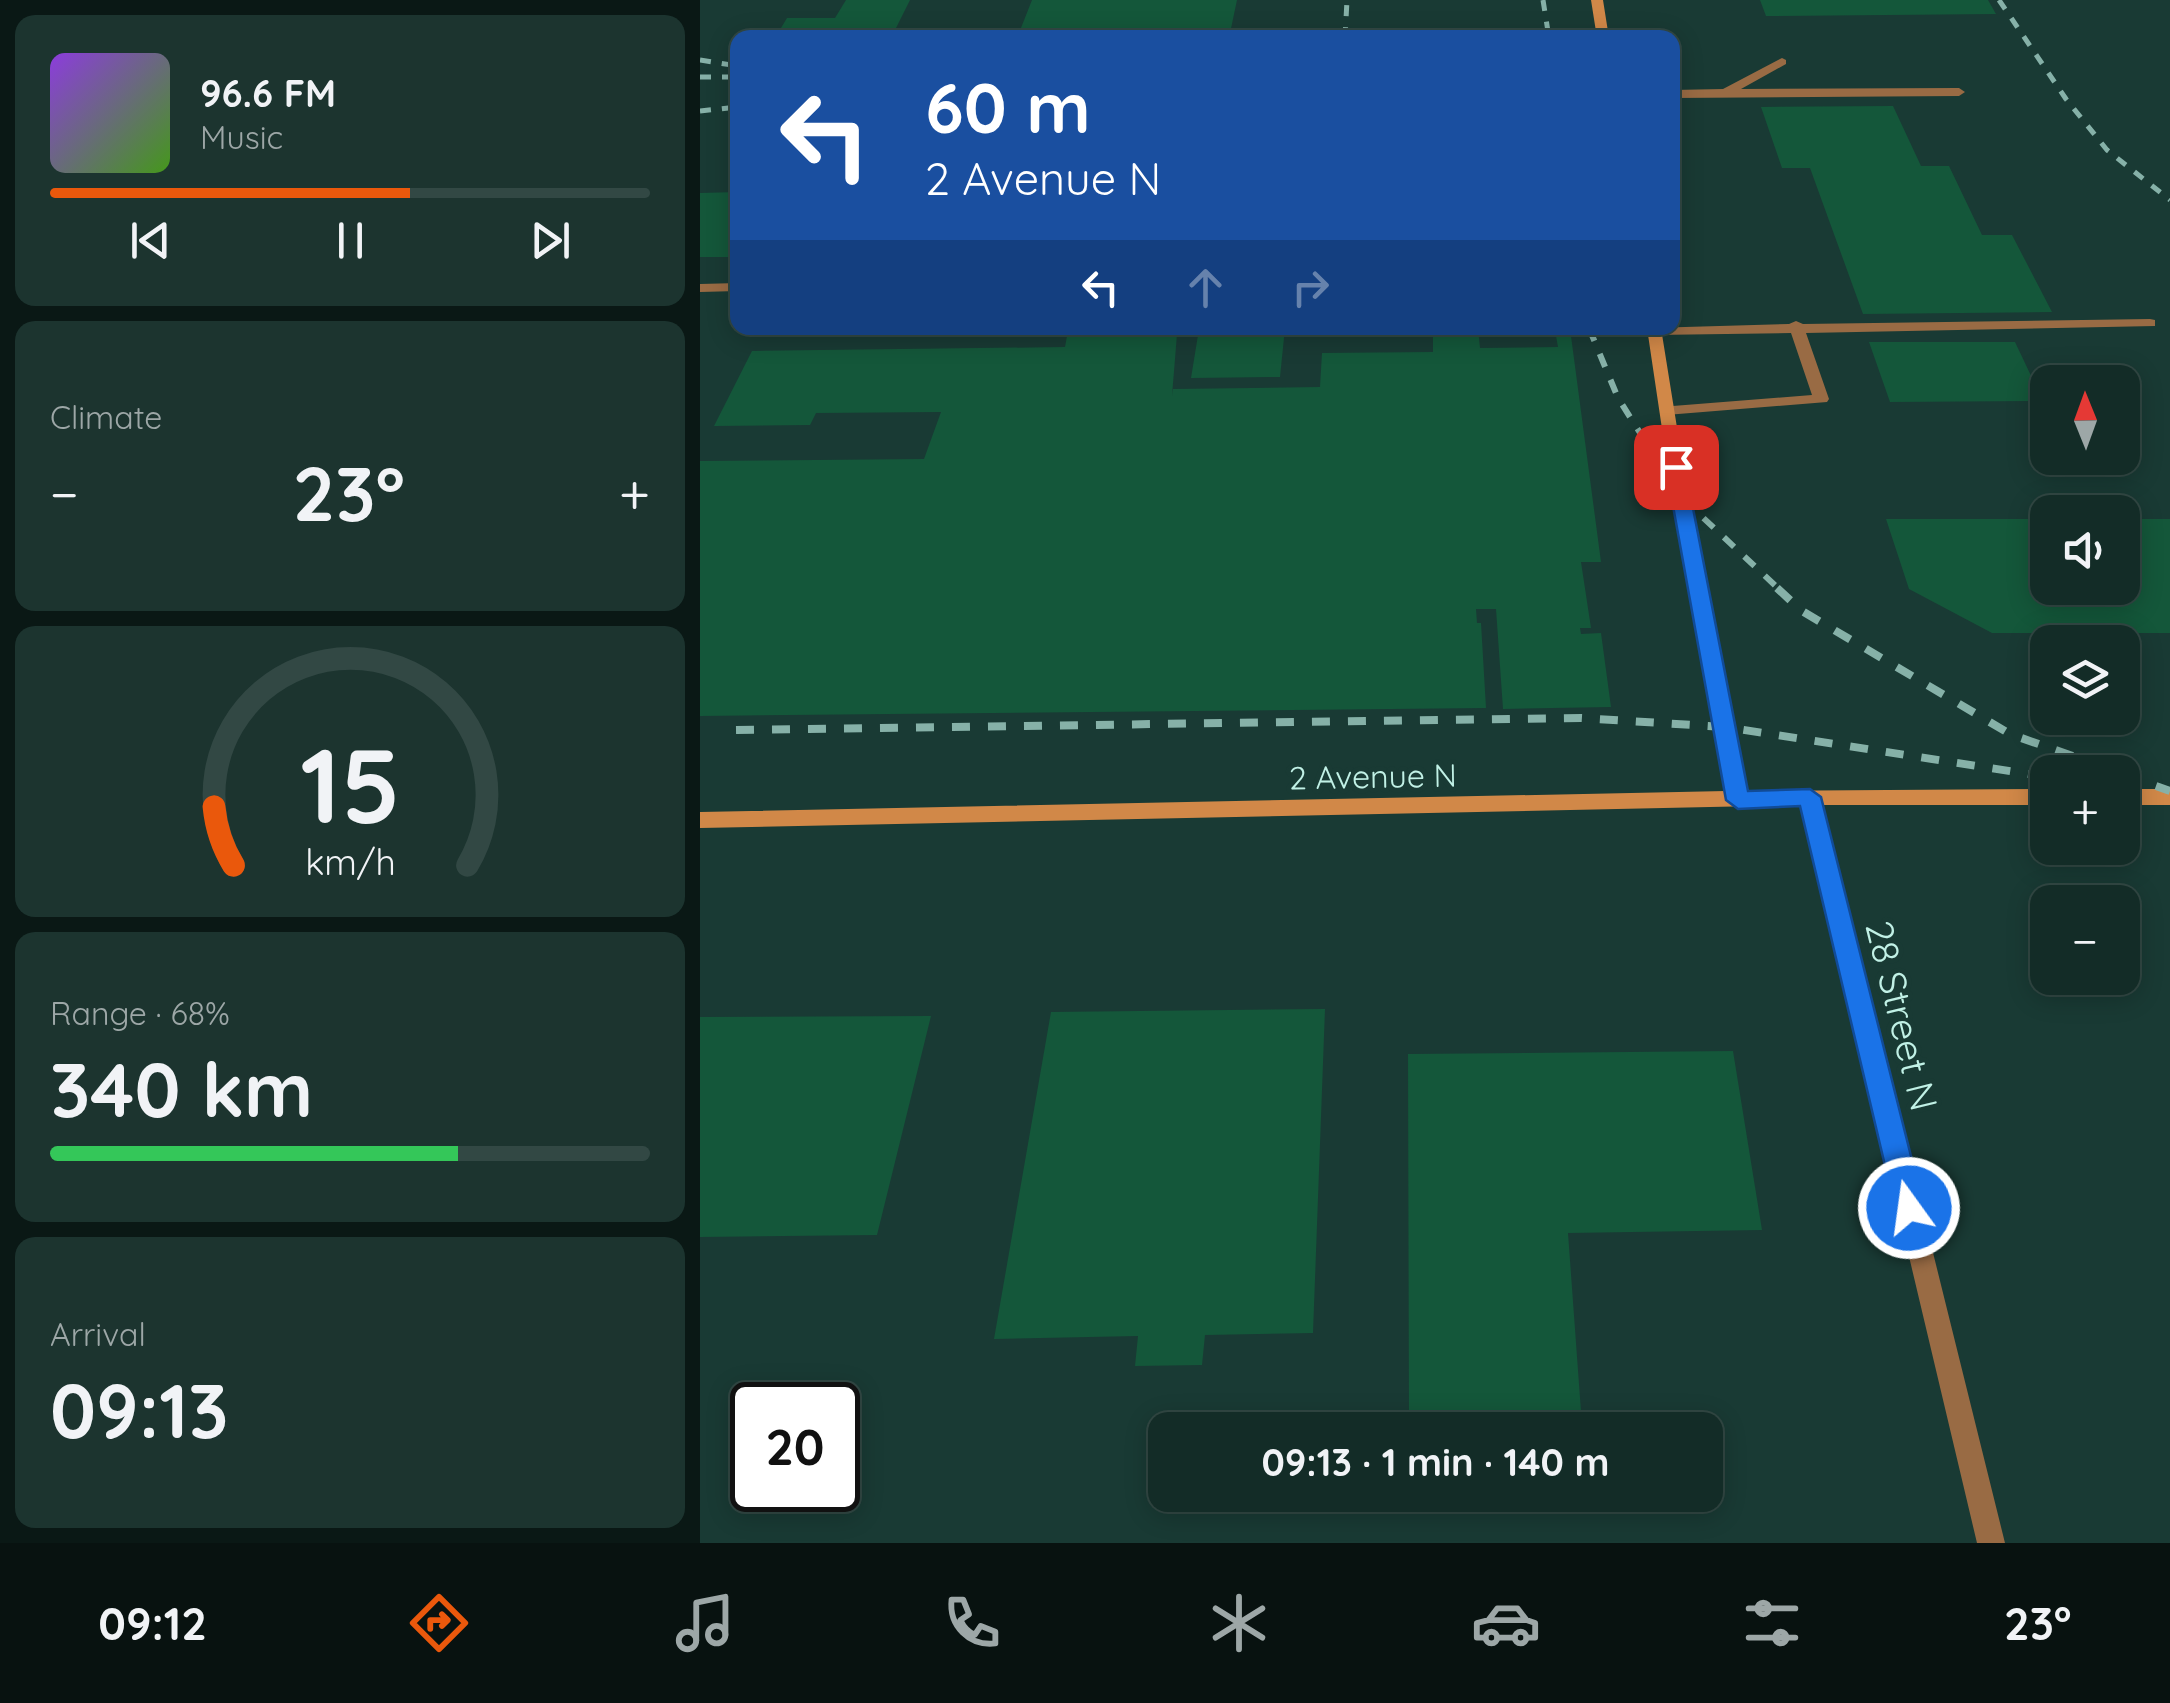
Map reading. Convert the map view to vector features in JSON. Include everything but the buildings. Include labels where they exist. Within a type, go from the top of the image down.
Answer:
[{"type":"street","points":[[1597,0],[1603,30]]},
{"type":"street","points":[[1725,94],[1782,62]]},
{"type":"street","points":[[1680,94],[1959,92]]},
{"type":"street","points":[[700,288],[730,287]]},
{"type":"street","points":[[1680,328],[2150,323]]},
{"type":"street","points":[[1666,410],[1821,399],[1796,326]]},
{"type":"street","points":[[1655,335],[1738,800]]},
{"type":"street","name":"2 Avenue N","points":[[700,820],[1810,797],[2030,797]]},
{"type":"street","name":"28 Street N","points":[[1810,797],[1991,1543]]},
{"type":"street","points":[[2140,797],[2170,797]]},
{"type":"railway","points":[[1345,30],[1347,0]]},
{"type":"railway","points":[[1543,0],[1548,30]]},
{"type":"railway","points":[[1999,0],[2066,99],[2107,150],[2170,200]]},
{"type":"railway","points":[[700,60],[730,65]]},
{"type":"railway","points":[[700,77],[730,77]]},
{"type":"railway","points":[[700,111],[730,108]]},
{"type":"railway","points":[[1592,335],[1618,398],[1680,496],[1780,590]]},
{"type":"railway","points":[[1777,588],[1802,611],[2010,734],[2070,755]]},
{"type":"railway","points":[[736,730],[1581,718],[1725,727],[2030,774]]},
{"type":"railway","points":[[2140,780],[2170,791]]},
{"type":"route","points":[[1676,467],[1738,800],[1810,797],[1909,1208]]}]
